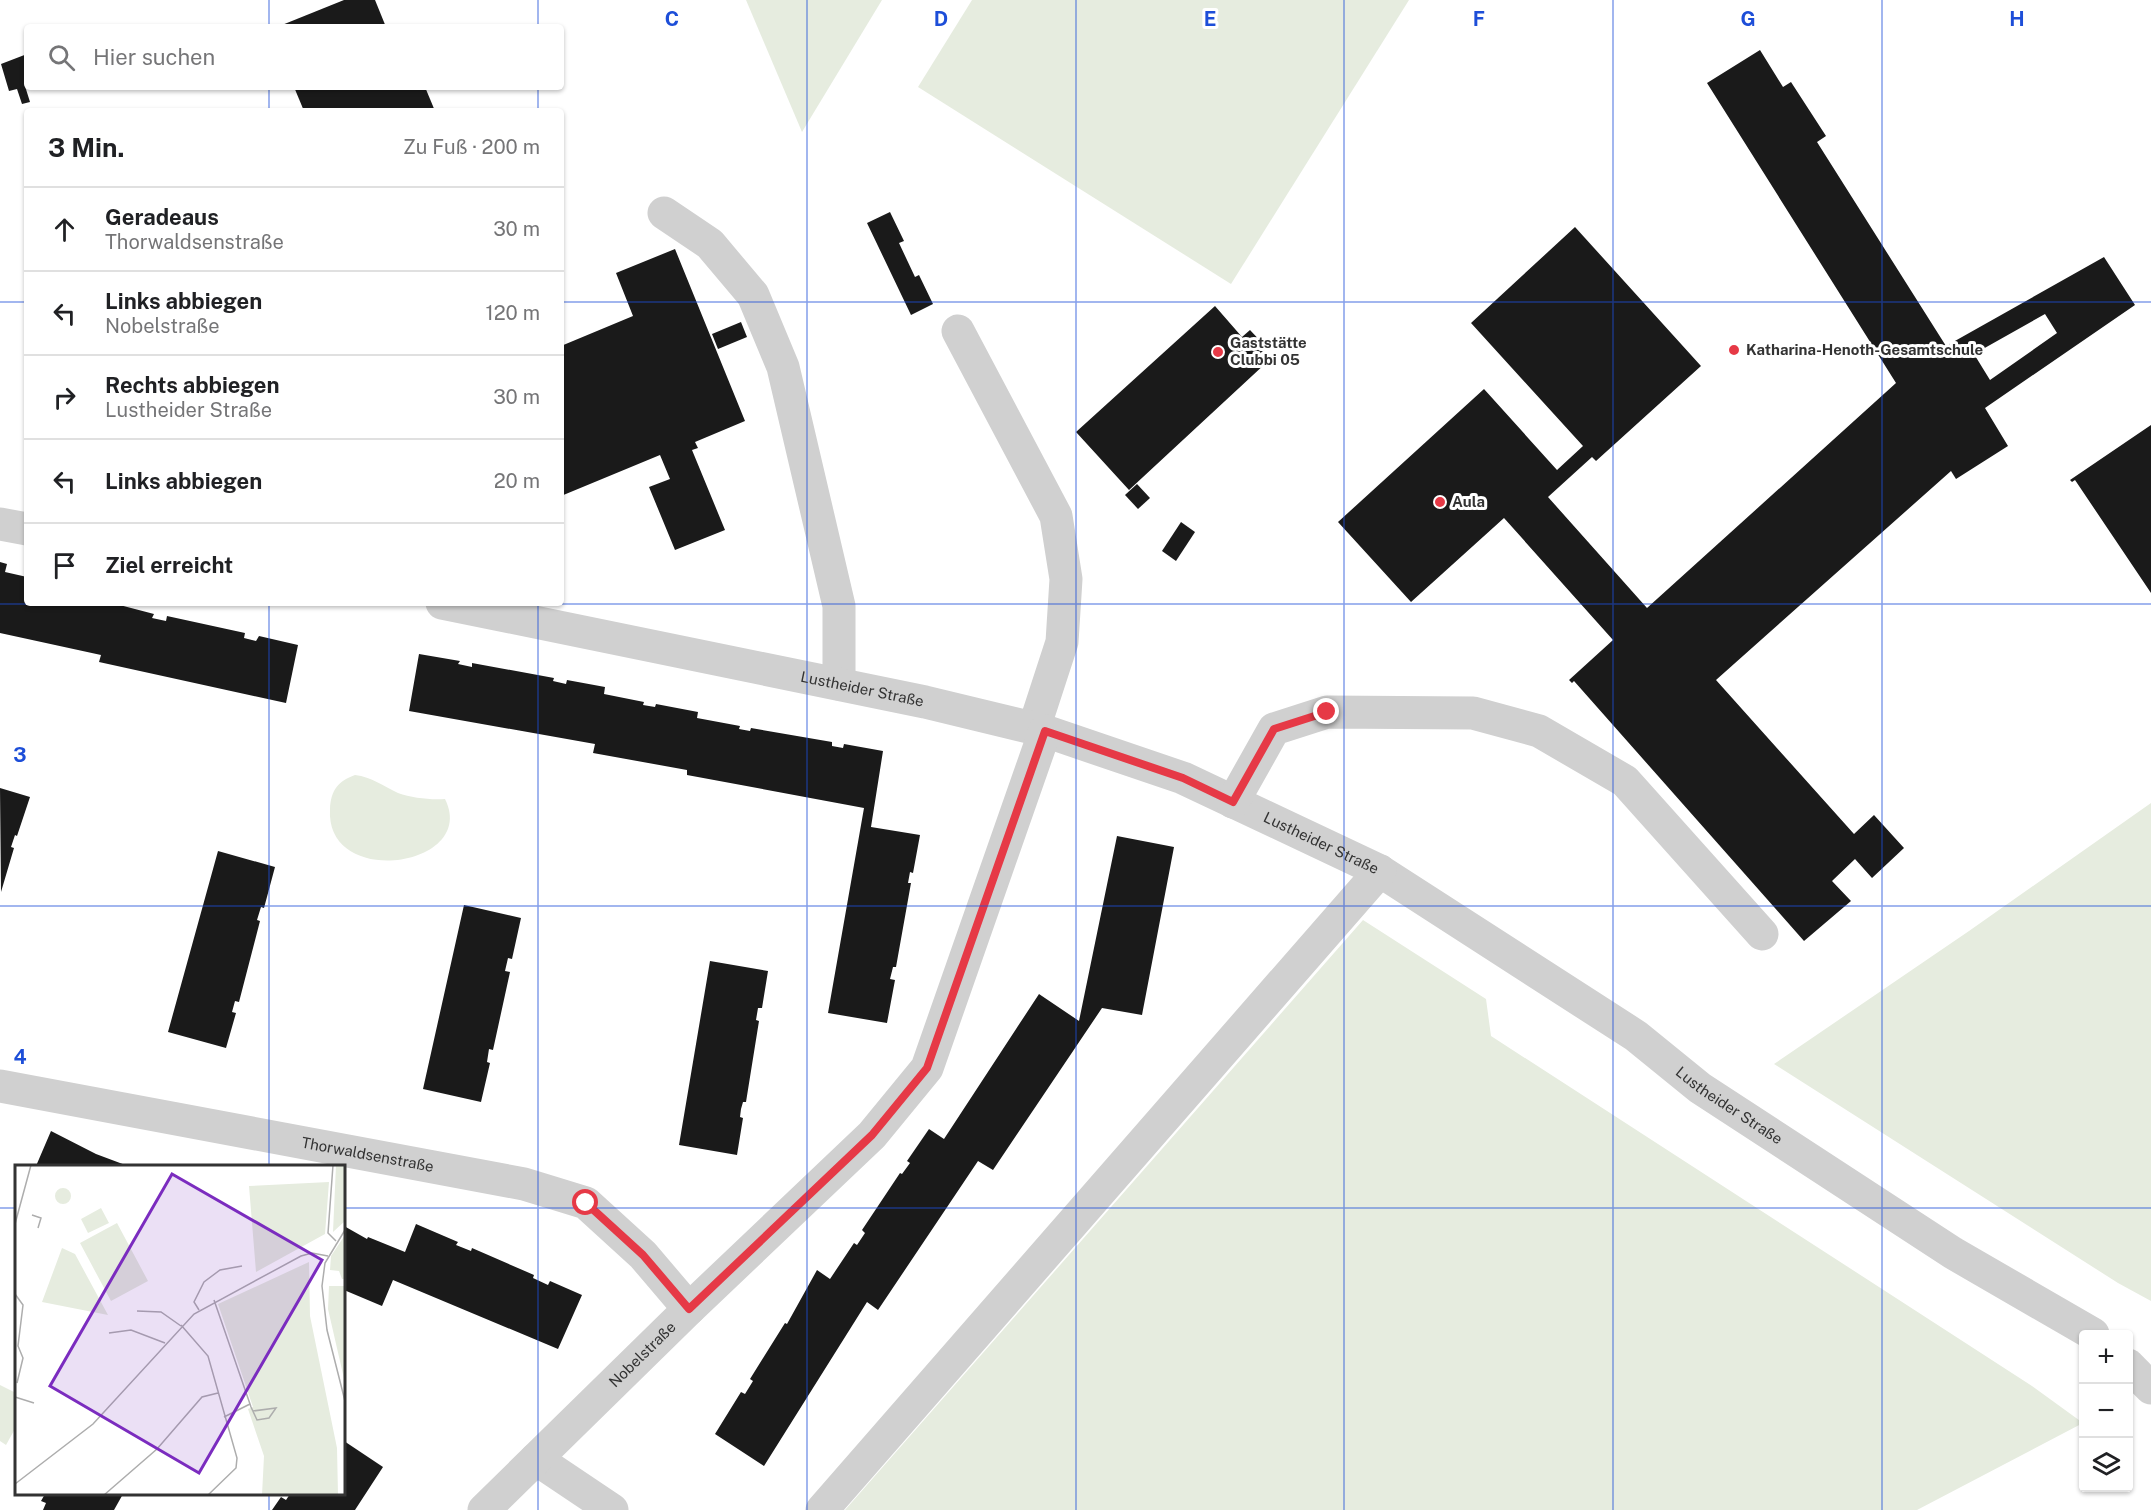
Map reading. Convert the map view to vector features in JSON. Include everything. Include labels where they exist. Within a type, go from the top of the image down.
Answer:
[{"type":"street","points":[[664,213],[710,244],[753,296],[783,367],[838,606],[839,684]]},
{"type":"street","name":"Nobelstraße","points":[[484,1510],[689,1309],[872,1135],[927,1068],[1040,730],[1062,642],[1066,579],[1056,516],[958,331]]},
{"type":"street","points":[[0,524],[24,529]]},
{"type":"street","name":"Lustheider Straße","points":[[457,606],[839,684],[1040,730],[1183,778],[1380,872],[1636,1036],[1700,1088],[1944,1246],[2085,1330]]},
{"type":"street","points":[[1233,802],[1274,729],[1327,712],[1473,713],[1539,731],[1625,781],[1762,933]]},
{"type":"street","points":[[822,1510],[1380,872]]},
{"type":"street","name":"Thorwaldsenstraße","points":[[0,1086],[524,1184],[586,1203],[643,1255],[689,1309]]},
{"type":"street","points":[[2133,1370],[2151,1388]]},
{"type":"street","points":[[536,1459],[612,1510]]},
{"type":"shaded area","points":[[746,0],[882,0],[802,132]]},
{"type":"shaded area","points":[[972,0],[1409,0],[1231,284],[918,87]]},
{"type":"shaded area","points":[[355,775],[372,780],[403,795],[445,799],[450,822],[441,841],[422,853],[398,860],[373,859],[351,851],[335,835],[330,809],[336,787]]},
{"type":"shaded area","points":[[2151,803],[2151,1301],[2118,1283],[1774,1064]]},
{"type":"shaded area","points":[[1363,920],[1486,999],[1491,1036],[2032,1386],[2079,1420],[2079,1425],[1917,1510],[845,1510]]},
{"type":"shaded area","points":[[0,1385],[15,1392],[15,1429],[6,1445],[0,1441]]},
{"type":"building","points":[[344,0],[375,0],[385,24],[284,24]]},
{"type":"building","points":[[1760,50],[1783,87],[1791,82],[1826,136],[1817,142],[1946,346],[2104,257],[2135,305],[1985,408],[2008,446],[1956,479],[1951,471],[1716,680],[1854,834],[1874,815],[1904,848],[1872,878],[1855,859],[1832,881],[1851,901],[1804,941],[1574,681],[1572,683],[1569,680],[1613,640],[1504,518],[1411,602],[1338,522],[1484,389],[1557,470],[1583,446],[1471,323],[1575,227],[1701,366],[1596,461],[1592,457],[1548,497],[1647,608],[1896,383],[1707,83]],"holes":[[[2045,314],[2057,333],[1990,380],[1974,354]]]},
{"type":"building","points":[[24,55],[24,90],[26,90],[30,102],[22,104],[17,89],[9,91],[1,64]]},
{"type":"building","points":[[295,90],[426,90],[434,108],[303,108]]},
{"type":"building","points":[[890,212],[904,241],[899,243],[915,277],[919,275],[933,304],[911,315],[867,223]]},
{"type":"building","points":[[675,249],[745,421],[695,442],[698,448],[692,450],[725,530],[675,550],[649,487],[670,479],[660,455],[564,495],[564,345],[633,316],[616,273]]},
{"type":"building","points":[[1215,306],[1242,337],[1250,330],[1267,348],[1258,355],[1266,363],[1129,490],[1076,432]]},
{"type":"building","points":[[741,322],[747,337],[718,349],[712,334]]},
{"type":"building","points":[[2151,425],[2151,593],[2075,480],[2072,482],[2070,480]]},
{"type":"building","points":[[1137,484],[1150,498],[1138,509],[1125,495]]},
{"type":"building","points":[[1181,522],[1195,532],[1176,561],[1162,551]]},
{"type":"building","points":[[0,562],[7,564],[5,572],[24,576],[24,606],[123,606],[154,614],[152,618],[166,621],[167,616],[245,633],[244,638],[256,641],[259,636],[298,645],[286,703],[99,662],[101,655],[0,633]]},
{"type":"building","points":[[419,654],[460,661],[458,664],[472,667],[472,663],[554,678],[553,681],[566,684],[567,680],[605,687],[604,694],[644,702],[643,705],[655,707],[656,704],[698,712],[697,718],[740,726],[739,729],[750,731],[751,728],[832,742],[832,746],[843,748],[844,744],[883,751],[871,827],[920,835],[913,873],[910,872],[908,883],[911,883],[896,967],[893,967],[890,979],[895,980],[887,1023],[828,1013],[864,808],[687,775],[687,770],[593,753],[595,744],[409,711]]},
{"type":"building","points":[[0,788],[30,797],[11,847],[14,848],[1,892]]},
{"type":"building","points":[[1117,836],[1174,847],[1142,1015],[1102,1008],[993,1170],[978,1161],[878,1310],[867,1302],[764,1466],[715,1434],[741,1392],[745,1394],[753,1381],[750,1379],[785,1323],[787,1324],[817,1270],[830,1279],[854,1243],[857,1245],[865,1233],[862,1230],[900,1173],[902,1174],[910,1163],[907,1161],[929,1129],[944,1139],[1039,994],[1079,1021]]},
{"type":"building","points":[[218,851],[275,867],[264,908],[261,907],[257,920],[260,921],[239,1002],[235,1001],[232,1012],[236,1013],[226,1048],[168,1032]]},
{"type":"building","points":[[464,905],[521,918],[512,959],[508,958],[505,971],[510,972],[493,1050],[489,1049],[487,1062],[490,1063],[481,1102],[423,1089]]},
{"type":"building","points":[[710,961],[768,971],[762,1008],[758,1008],[756,1020],[759,1021],[746,1102],[743,1102],[741,1109],[740,1117],[743,1118],[737,1155],[679,1145]]},
{"type":"building","points":[[51,1131],[96,1154],[125,1165],[36,1165]]},
{"type":"building","points":[[416,1224],[458,1242],[456,1245],[471,1251],[472,1248],[534,1275],[533,1278],[548,1285],[550,1281],[582,1295],[558,1349],[393,1280],[382,1306],[345,1290],[345,1227],[367,1239],[368,1237],[405,1252]]},
{"type":"building","points":[[345,1442],[383,1467],[355,1510],[272,1510],[281,1497],[286,1500],[289,1495],[345,1495]]},
{"type":"building","points":[[44,1495],[122,1495],[114,1510],[43,1510],[46,1503],[41,1501]]},
{"type":"place","name":"Katharina-Henoth-Gesamtschule","points":[[1734,350]]},
{"type":"place","name":"Gaststätte Clubbi 05","points":[[1218,352]]},
{"type":"place","name":"Aula","points":[[1440,502]]},
{"type":"route","points":[[586,1203],[643,1255],[689,1309],[872,1135],[927,1068],[1045,731],[1183,778],[1233,802],[1274,729],[1327,712]]}]
